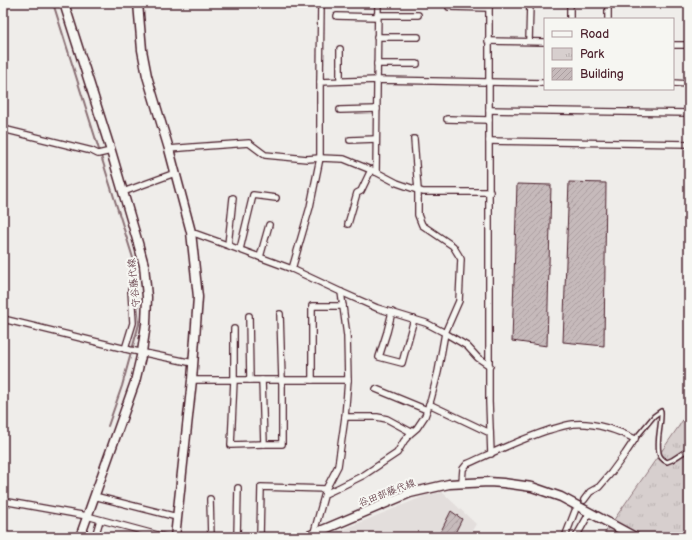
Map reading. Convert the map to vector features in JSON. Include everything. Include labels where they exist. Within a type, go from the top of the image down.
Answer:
[{"type":"main road","name":"守谷藤代線","points":[[64,3],[111,151],[144,265],[147,297],[146,324],[142,352],[135,382],[80,537]]},
{"type":"main road","points":[[138,3],[142,50],[147,76],[169,149],[191,232],[198,297],[192,380],[174,537]]},
{"type":"main road","name":"谷田部藤代線","points":[[311,536],[410,493],[462,482],[503,483],[532,487],[561,497],[635,537]]},
{"type":"street","points":[[292,269],[310,207],[320,158],[321,3]]},
{"type":"street","points":[[348,224],[357,193],[361,191],[374,171],[377,109],[378,3]]},
{"type":"street","points":[[529,42],[530,3]]},
{"type":"street","points":[[570,3],[570,18]]},
{"type":"street","points":[[608,18],[608,4],[648,4]]},
{"type":"street","points":[[449,7],[489,5],[490,454]]},
{"type":"street","points":[[337,16],[418,16]]},
{"type":"street","points":[[377,37],[418,37]]},
{"type":"street","points":[[488,41],[544,42]]},
{"type":"street","points":[[674,45],[689,45]]},
{"type":"street","points":[[340,48],[340,81]]},
{"type":"street","points":[[377,64],[417,64]]},
{"type":"street","points":[[320,82],[377,80],[544,83]]},
{"type":"street","points":[[674,84],[689,84]]},
{"type":"street","points":[[340,110],[377,109]]},
{"type":"street","points":[[489,110],[689,113]]},
{"type":"street","points":[[447,119],[489,120]]},
{"type":"street","points":[[3,129],[92,150],[98,154],[111,151]]},
{"type":"street","points":[[350,140],[376,139]]},
{"type":"street","points":[[260,537],[261,487],[325,491],[340,487],[364,475],[397,453],[404,441],[417,428],[425,416],[438,372],[445,333],[458,301],[461,258],[453,246],[422,225],[418,215],[418,190],[414,139]]},
{"type":"street","points":[[489,141],[689,144]]},
{"type":"street","points":[[169,149],[248,143],[265,155],[307,159],[344,159],[374,171],[397,183],[423,192],[490,192]]},
{"type":"street","points":[[123,192],[175,173]]},
{"type":"street","points":[[240,249],[254,195],[276,198]]},
{"type":"street","points":[[228,245],[233,198]]},
{"type":"street","points":[[260,257],[270,225]]},
{"type":"street","points":[[191,232],[292,269],[377,308],[426,324],[467,346],[478,358],[490,366]]},
{"type":"street","points":[[125,349],[132,323],[131,290]]},
{"type":"street","points":[[311,536],[325,491],[338,466],[345,417],[348,380],[347,336],[341,292]]},
{"type":"street","points":[[312,380],[312,306],[343,306]]},
{"type":"street","points":[[392,312],[379,357],[402,363],[414,319]]},
{"type":"street","points":[[234,330],[234,380],[231,445],[282,444],[280,314]]},
{"type":"street","points":[[249,316],[250,380]]},
{"type":"street","points":[[3,319],[125,349],[193,363]]},
{"type":"street","points":[[192,380],[348,380]]},
{"type":"street","points":[[262,380],[264,444]]},
{"type":"street","points":[[376,389],[428,407],[490,433]]},
{"type":"street","points":[[345,417],[387,419],[412,432]]},
{"type":"street","points":[[462,482],[463,469],[467,464],[538,434],[572,424],[608,428],[621,432],[635,439],[611,473],[599,487],[590,492],[584,500]]},
{"type":"street","points":[[237,537],[238,488]]},
{"type":"street","points":[[94,496],[177,517]]},
{"type":"street","points":[[210,499],[211,537]]},
{"type":"street","points":[[3,501],[87,516],[165,537]]},
{"type":"street","points":[[564,537],[575,512]]},
{"type":"street","points":[[576,537],[590,512]]},
{"type":"street","points":[[95,537],[100,520]]},
{"type":"lane","points":[[635,439],[660,411],[659,454],[662,460],[667,462],[672,460],[689,449]]},
{"type":"shaded area","points":[[442,492],[476,524],[468,537],[325,537],[427,495]]},
{"type":"green space","points":[[689,410],[689,537],[602,537],[679,426]]},
{"type":"building","points":[[569,182],[606,183],[604,346],[563,342]]},
{"type":"building","points":[[517,184],[551,185],[547,346],[512,341]]},
{"type":"building","points":[[451,511],[462,519],[453,537],[438,537]]},
{"type":"waterway","points":[[53,3],[133,258],[139,324],[122,386],[108,426]]}]
